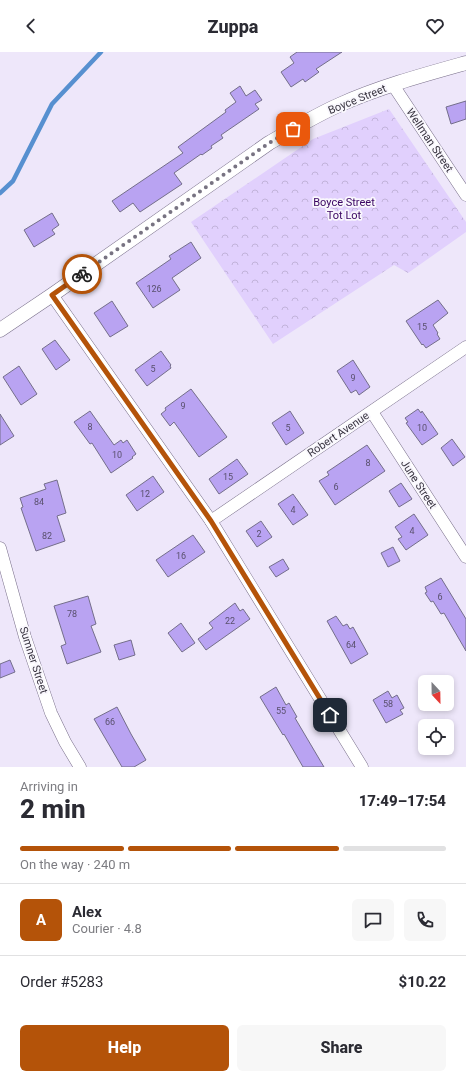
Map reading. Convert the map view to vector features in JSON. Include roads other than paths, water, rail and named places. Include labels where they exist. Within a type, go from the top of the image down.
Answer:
[{"type":"street","name":"Boyce Street","points":[[0,330],[269,143],[305,122],[338,105],[369,93],[466,63]]},
{"type":"street","name":"Wellman Street","points":[[393,85],[466,195]]},
{"type":"street","points":[[52,295],[211,521],[362,767]]},
{"type":"street","name":"Robert Avenue","points":[[211,521],[466,347]]},
{"type":"street","name":"June Street","points":[[372,412],[466,557]]},
{"type":"street","name":"Sumner Street","points":[[0,548],[25,637],[51,712],[65,742],[80,767]]},
{"type":"waterway","points":[[0,193],[13,181],[52,104],[101,52]]},
{"type":"park label","name":"Boyce Street Tot Lot","points":[[344,208]]}]
